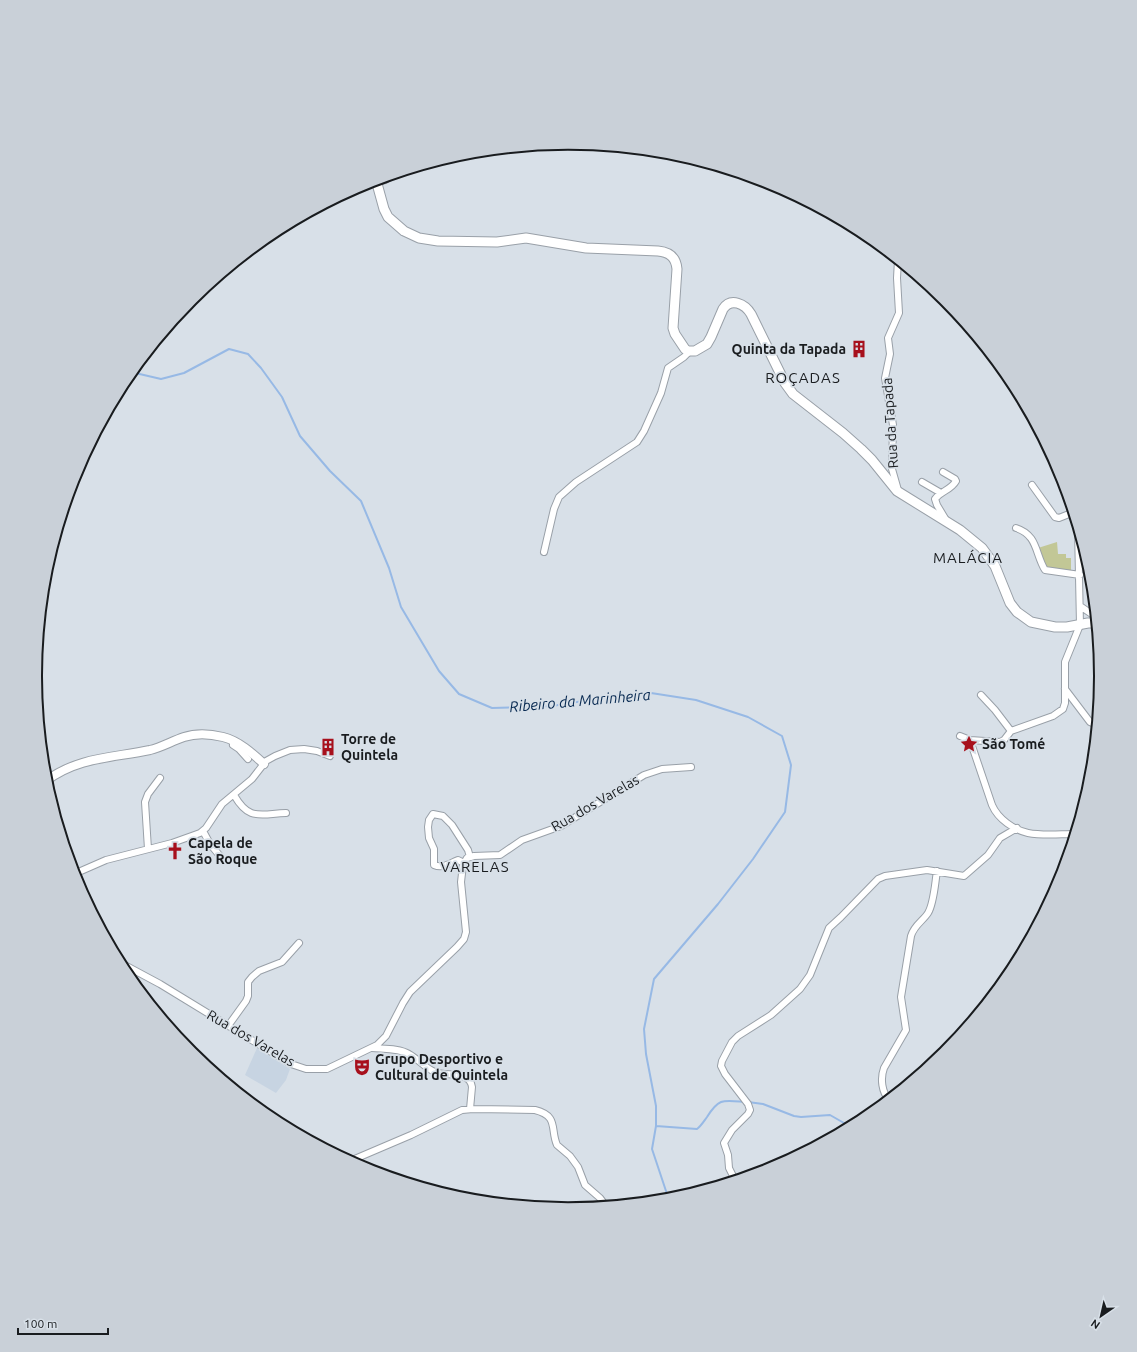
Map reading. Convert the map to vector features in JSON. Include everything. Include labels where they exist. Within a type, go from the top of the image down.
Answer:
[{"type":"main road","points":[[378,186],[384,209],[388,217],[407,233],[424,239],[438,241],[497,242],[526,238],[586,248],[658,251],[668,253],[675,260],[677,269],[673,329],[683,347],[690,351],[696,351],[709,341],[726,305],[735,303],[746,307],[791,392],[861,448],[891,485],[899,492],[970,538],[987,554],[996,569],[1010,604],[1019,614],[1034,623],[1061,628],[1092,624]]},
{"type":"street","name":"Rua da Tapada","points":[[898,265],[899,313],[889,336],[890,354],[885,378],[893,425],[892,469],[899,492]]},
{"type":"street","points":[[544,552],[554,509],[560,497],[576,482],[637,442],[644,431],[661,393],[668,368],[690,351]]},
{"type":"street","points":[[935,501],[936,497],[952,488],[956,482],[955,479],[943,472]]},
{"type":"street","points":[[922,482],[941,494]]},
{"type":"street","points":[[1032,485],[1055,518],[1069,514]]},
{"type":"street","points":[[929,487],[947,522]]},
{"type":"street","points":[[1016,528],[1026,532],[1032,540],[1045,570],[1080,575]]},
{"type":"street","points":[[960,736],[970,740],[1000,742],[1004,740],[1011,731],[1060,712],[1064,705],[1066,659],[1080,625],[1079,548]]},
{"type":"street","points":[[1080,606],[1091,613]]},
{"type":"street","points":[[1065,689],[1090,722],[1093,723]]},
{"type":"street","points":[[981,695],[1011,731]]},
{"type":"street","points":[[52,778],[66,769],[86,761],[151,750],[189,735],[223,737],[236,742],[264,764]]},
{"type":"street","points":[[208,735],[217,737],[237,747],[248,759]]},
{"type":"street","points":[[970,740],[996,813],[1004,821],[1030,834],[1070,834]]},
{"type":"street","points":[[80,871],[106,860],[192,837],[203,831],[220,806],[252,779],[266,761],[283,752],[298,749],[317,751],[330,756]]},
{"type":"street","name":"Rua dos Varelas","points":[[470,857],[500,854],[522,840],[561,826],[644,775],[662,769],[691,767]]},
{"type":"street","points":[[148,849],[145,802],[148,794],[160,778]]},
{"type":"street","points":[[234,795],[247,812],[259,814],[286,813]]},
{"type":"street","points":[[435,814],[440,815],[451,824],[468,850],[470,857],[464,862],[458,860],[444,866],[437,866],[434,864],[434,849],[428,832],[429,820],[431,816],[435,814]]},
{"type":"street","points":[[733,1176],[729,1168],[728,1155],[724,1143],[732,1130],[749,1113],[750,1108],[725,1074],[721,1066],[722,1061],[734,1039],[771,1015],[800,988],[810,975],[828,929],[876,880],[885,876],[922,870],[937,871],[960,876],[966,875],[989,853],[1000,838],[1017,828]]},
{"type":"street","points":[[203,831],[210,844],[220,856]]},
{"type":"street","name":"Rua dos Varelas","points":[[131,968],[160,984],[291,1064],[306,1069],[322,1070],[332,1068],[380,1043],[386,1036],[410,992],[464,940],[466,928],[461,882],[464,862]]},
{"type":"street","points":[[886,1096],[884,1092],[883,1074],[885,1067],[906,1030],[901,997],[911,936],[915,927],[930,910],[937,871]]},
{"type":"street","points":[[228,1026],[246,1001],[248,996],[248,982],[252,977],[259,971],[282,962],[300,943]]},
{"type":"street","points":[[372,1048],[405,1052],[436,1072],[455,1074],[464,1077],[472,1084],[470,1109]]},
{"type":"street","points":[[358,1158],[411,1136],[454,1113],[470,1109],[533,1109],[544,1113],[551,1119],[554,1124],[555,1141],[558,1147],[570,1156],[578,1167],[584,1185],[602,1201]]},
{"type":"shaded area","points":[[257,1048],[290,1069],[286,1080],[276,1093],[245,1075]]},
{"type":"green space","points":[[1057,542],[1058,554],[1066,554],[1066,558],[1071,558],[1071,572],[1047,570],[1038,548]]},
{"type":"waterway","name":"Ribeiro da Marinheira","points":[[138,374],[161,379],[184,373],[229,349],[248,354],[261,368],[282,397],[300,436],[330,471],[361,501],[389,568],[401,607],[439,671],[459,694],[492,708],[552,706],[614,696],[651,693],[696,700],[748,717],[782,736],[791,765],[785,812],[753,859],[718,904],[654,979],[644,1029],[646,1054],[656,1106],[656,1126],[652,1149],[667,1193]]},
{"type":"waterway","points":[[656,1126],[697,1129],[718,1103],[726,1101],[744,1102]]},
{"type":"waterway","points":[[748,1102],[763,1104],[794,1116],[830,1115],[845,1124]]},
{"type":"place","name":"Quinta da Tapada","points":[[859,349]]},
{"type":"place","name":"São Tomé","points":[[969,744]]},
{"type":"place","name":"Torre de Quintela","points":[[328,747]]},
{"type":"place","name":"Capela de São Roque","points":[[175,851]]},
{"type":"place","name":"Grupo Desportivo e Cultural de Quintela","points":[[362,1067]]},
{"type":"district","name":"ROÇADAS","points":[[803,378]]},
{"type":"district","name":"MALÁCIA","points":[[968,558]]},
{"type":"district","name":"VARELAS","points":[[475,867]]}]
